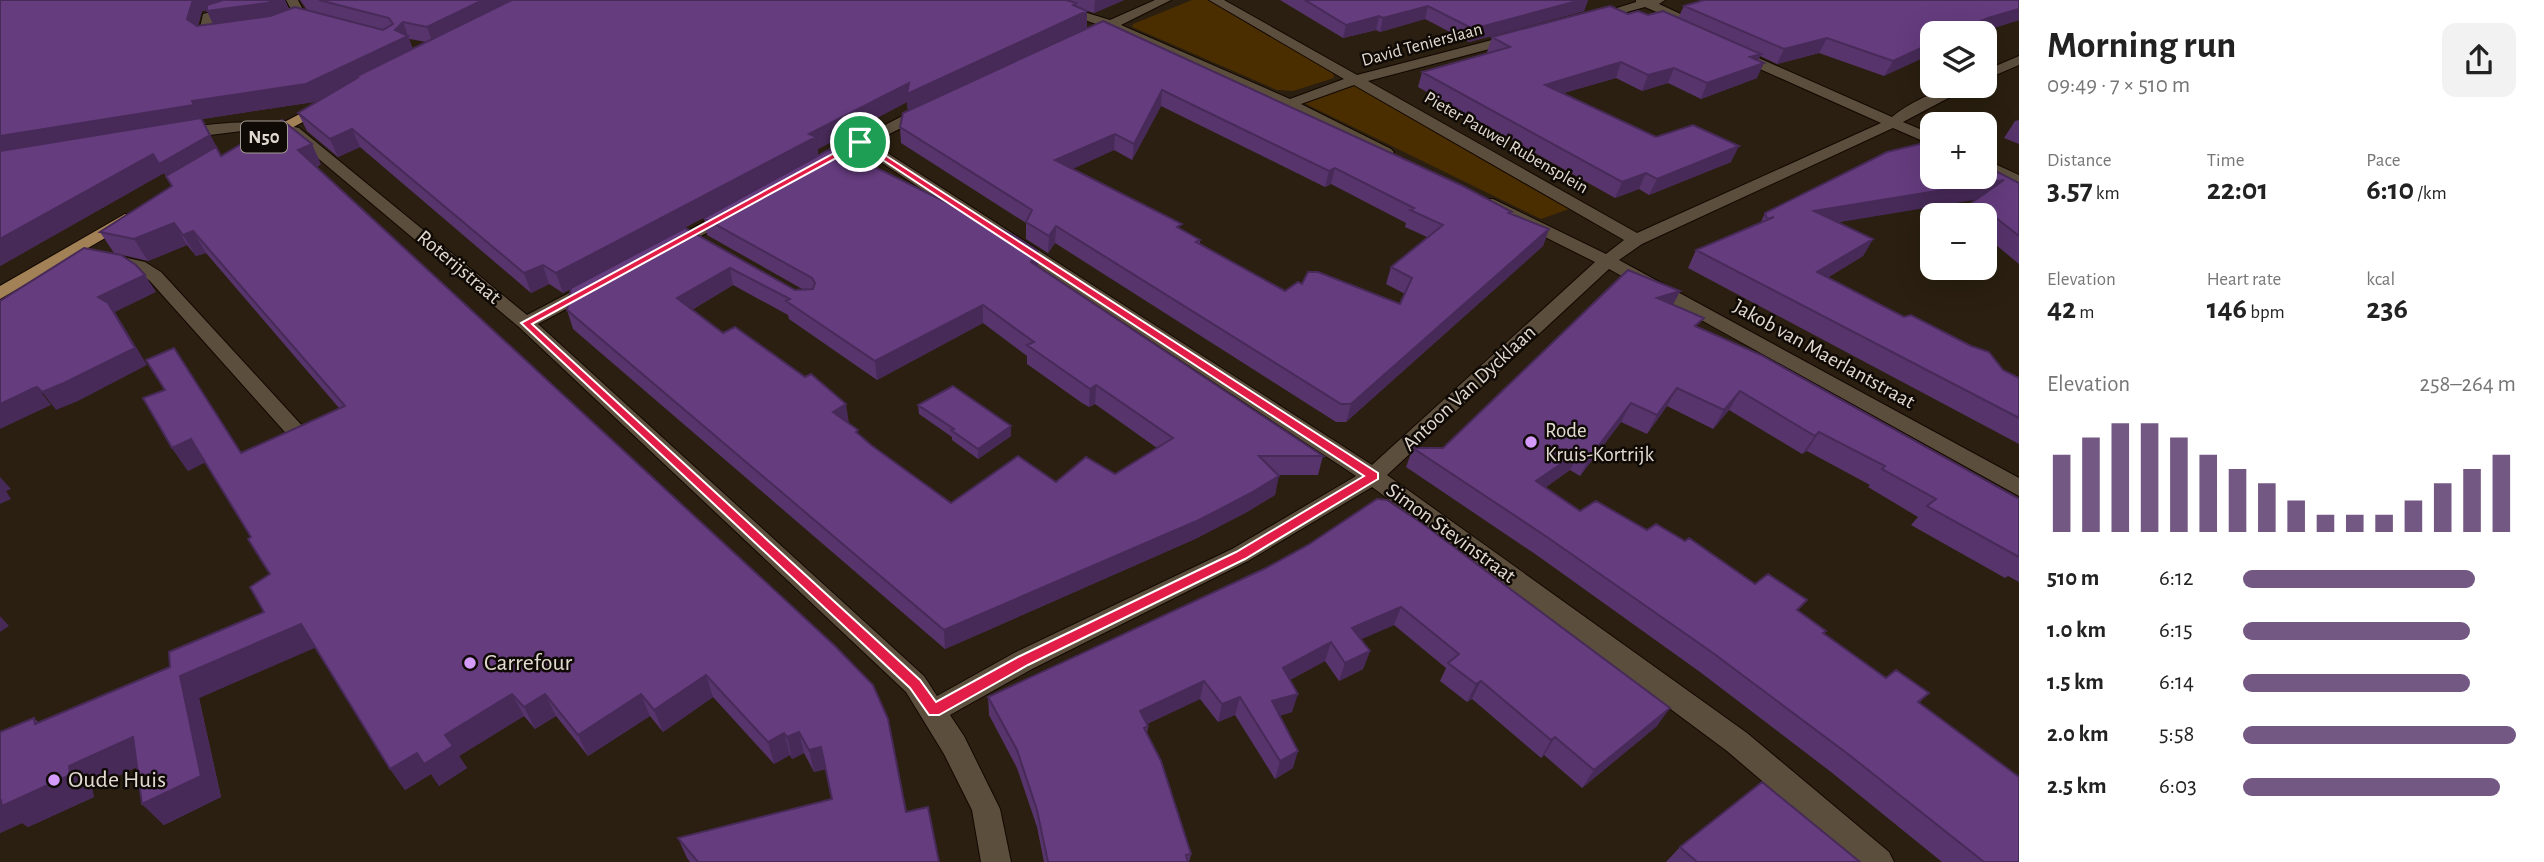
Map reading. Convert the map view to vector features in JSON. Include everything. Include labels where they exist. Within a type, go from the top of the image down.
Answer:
[{"type":"main road","name":"N50","points":[[248,146],[336,99]]},
{"type":"main road","points":[[0,294],[141,210]]},
{"type":"street","points":[[229,33],[205,36],[207,18],[270,0]]},
{"type":"street","points":[[292,0],[301,17]]},
{"type":"street","points":[[1032,0],[1111,25],[1289,104],[1399,158]]},
{"type":"street","points":[[1086,36],[1165,0]]},
{"type":"street","name":"Pieter Pauwel Rubensplein","points":[[1215,0],[1636,240]]},
{"type":"street","points":[[1614,0],[1644,3],[1720,40],[1900,117],[1920,121]]},
{"type":"street","points":[[1579,21],[1644,3]]},
{"type":"street","points":[[277,26],[301,17],[320,21]]},
{"type":"street","name":"David Tenierslaan","points":[[1356,80],[1527,35]]},
{"type":"street","points":[[1997,70],[2019,60]]},
{"type":"street","points":[[1289,104],[1356,80]]},
{"type":"street","name":"Antoon Van Dycklaan","points":[[934,711],[1023,661],[1240,555],[1373,476],[1607,261],[1636,240],[1939,98]]},
{"type":"street","points":[[800,175],[935,106]]},
{"type":"street","points":[[1900,117],[1920,131]]},
{"type":"street","points":[[163,137],[244,125],[280,127]]},
{"type":"street","name":"Roterijstraat","points":[[280,127],[301,136],[526,323],[915,684],[934,711],[986,809],[996,862]]},
{"type":"street","name":"Simon Stevinstraat","points":[[860,142],[1373,476],[1737,742],[1879,862]]},
{"type":"street","points":[[1997,155],[2019,166]]},
{"type":"street","points":[[1997,170],[2019,181]]},
{"type":"street","points":[[1472,194],[1607,261]]},
{"type":"street","points":[[656,254],[739,208]]},
{"type":"street","points":[[690,235],[713,248]]},
{"type":"street","points":[[70,252],[139,265],[155,275],[299,435]]},
{"type":"street","name":"Jakob van Maerlantstraat","points":[[1607,261],[2019,488]]},
{"type":"street","points":[[526,323],[609,279]]},
{"type":"shaded area","points":[[1192,0],[1209,0],[1333,70],[1334,78],[1293,91],[1277,90],[1132,27],[1133,24]]},
{"type":"shaded area","points":[[1357,85],[1572,208],[1541,219],[1304,103]]},
{"type":"building","points":[[0,0],[193,0],[187,19],[197,26],[270,16],[295,7],[383,30],[393,24],[389,18],[319,0],[483,0],[427,27],[403,22],[395,30],[408,36],[306,84],[192,101],[194,105],[0,136]]},
{"type":"building","points":[[223,0],[275,0],[207,11],[207,5]]},
{"type":"building","points":[[512,0],[1066,0],[1087,11],[907,94],[909,83],[809,134],[816,137],[556,273],[543,265],[524,273],[352,129],[330,139],[298,113],[359,77],[353,78]]},
{"type":"building","points":[[1305,0],[1581,0],[1473,29],[1428,6],[1346,25]]},
{"type":"building","points":[[1704,0],[2019,0],[2019,9],[1981,21],[1920,21],[1920,49],[1893,61],[1827,38],[1784,49],[1684,6]]},
{"type":"building","points":[[1610,6],[1628,14],[1638,11],[1648,15],[1663,11],[1761,54],[1750,57],[1764,63],[1707,83],[1674,68],[1648,75],[1621,62],[1545,85],[1656,137],[1693,125],[1739,146],[1657,179],[1646,173],[1622,182],[1422,72],[1510,47],[1492,37]]},
{"type":"building","points":[[1103,21],[1463,186],[1512,212],[1509,213],[1549,229],[1351,404],[1341,404],[1056,226],[1049,236],[1026,222],[1032,210],[900,127],[903,113]],"holes":[[[1162,90],[1329,171],[1335,168],[1414,208],[1410,210],[1443,225],[1391,267],[1412,278],[1400,304],[1318,272],[1308,272],[1302,284],[1298,282],[1285,291],[1196,242],[1200,240],[1177,227],[1182,224],[1055,160],[1115,134],[1134,144]]]},
{"type":"building","points":[[201,118],[210,135],[159,164],[153,154],[0,239],[0,151]]},
{"type":"building","points":[[282,120],[312,144],[298,150],[834,645],[873,685],[888,719],[906,812],[928,807],[939,862],[698,862],[678,838],[832,799],[821,747],[809,750],[799,732],[787,737],[784,733],[768,742],[706,675],[654,710],[641,694],[578,735],[545,694],[524,707],[512,694],[445,735],[453,746],[424,764],[417,753],[390,769],[301,624],[180,676],[201,776],[142,804],[133,737],[69,766],[70,775],[2,806],[0,732],[34,718],[35,724],[170,667],[169,652],[264,612],[250,587],[270,574],[248,539],[251,537],[191,439],[172,448],[143,398],[165,390],[146,360],[174,348],[241,453],[345,406],[193,231],[183,235],[174,223],[134,239],[100,232],[172,186],[166,176],[216,147],[221,156]]},
{"type":"building","points":[[1920,144],[1920,189],[1949,189],[1814,211],[1873,239],[1817,272],[1904,317],[1911,315],[1971,346],[1989,352],[2003,370],[2019,378],[2019,418],[1696,250],[1774,217],[1767,219],[1765,213],[1887,152]]},
{"type":"building","points":[[834,147],[1013,235],[1038,251],[1031,262],[1323,456],[1259,456],[1279,476],[1251,493],[1199,520],[944,630],[567,310],[571,288],[685,228],[795,290],[813,289],[815,283],[812,278],[704,218]],"holes":[[[730,268],[790,299],[786,301],[875,361],[983,305],[1034,342],[1027,345],[1090,389],[1096,385],[1173,438],[1115,474],[1086,457],[1056,482],[1018,456],[951,503],[871,445],[856,432],[858,430],[833,412],[846,404],[811,374],[805,377],[735,327],[723,333],[677,298]]]},
{"type":"building","points":[[1997,172],[2019,183],[2019,236],[1997,219],[1997,203],[1971,203],[1991,189],[1997,189],[1997,185],[2004,180],[1997,181]]},
{"type":"building","points":[[84,248],[121,255],[145,275],[98,297],[108,303],[135,348],[64,383],[42,392],[37,387],[0,404],[0,301]]},
{"type":"building","points":[[1628,270],[1680,291],[1657,298],[1704,318],[1695,326],[1761,355],[2019,499],[2019,557],[1927,506],[1936,499],[1882,469],[1885,466],[1819,432],[1815,436],[1740,391],[1724,410],[1677,388],[1657,415],[1631,403],[1590,457],[1580,451],[1536,481],[1580,511],[1596,501],[1647,530],[1656,524],[1685,541],[1689,538],[1755,584],[1768,574],[1807,600],[1797,610],[1826,631],[1823,633],[1886,678],[1896,670],[1929,693],[1918,702],[2019,777],[2019,862],[1984,862],[1848,754],[1713,653],[1547,537],[1413,448],[1443,448]]},
{"type":"building","points":[[953,386],[1011,426],[978,449],[918,405]]},
{"type":"building","points":[[1377,499],[1387,500],[1423,524],[1670,708],[1594,770],[1555,737],[1551,740],[1481,681],[1476,684],[1448,663],[1459,654],[1401,607],[1352,628],[1370,651],[1345,663],[1331,642],[1283,668],[1298,694],[1272,701],[1298,751],[1280,761],[1240,697],[1222,704],[1204,681],[1140,711],[1148,726],[1144,728],[1161,761],[1191,854],[1186,855],[1188,862],[1048,862],[1037,810],[1017,750],[988,697],[1266,568],[1308,545]]},
{"type":"building","points":[[1762,782],[1860,862],[1697,862],[1680,847]]},
{"type":"place","name":"Rode Kruis-Kortrijk","points":[[1531,442]]},
{"type":"place","name":"Carrefour","points":[[470,663]]},
{"type":"place","name":"Oude Huis","points":[[54,780]]},
{"type":"route","points":[[860,142],[1373,476],[1240,555],[1023,661],[934,711],[915,684],[526,323],[860,142]]}]
